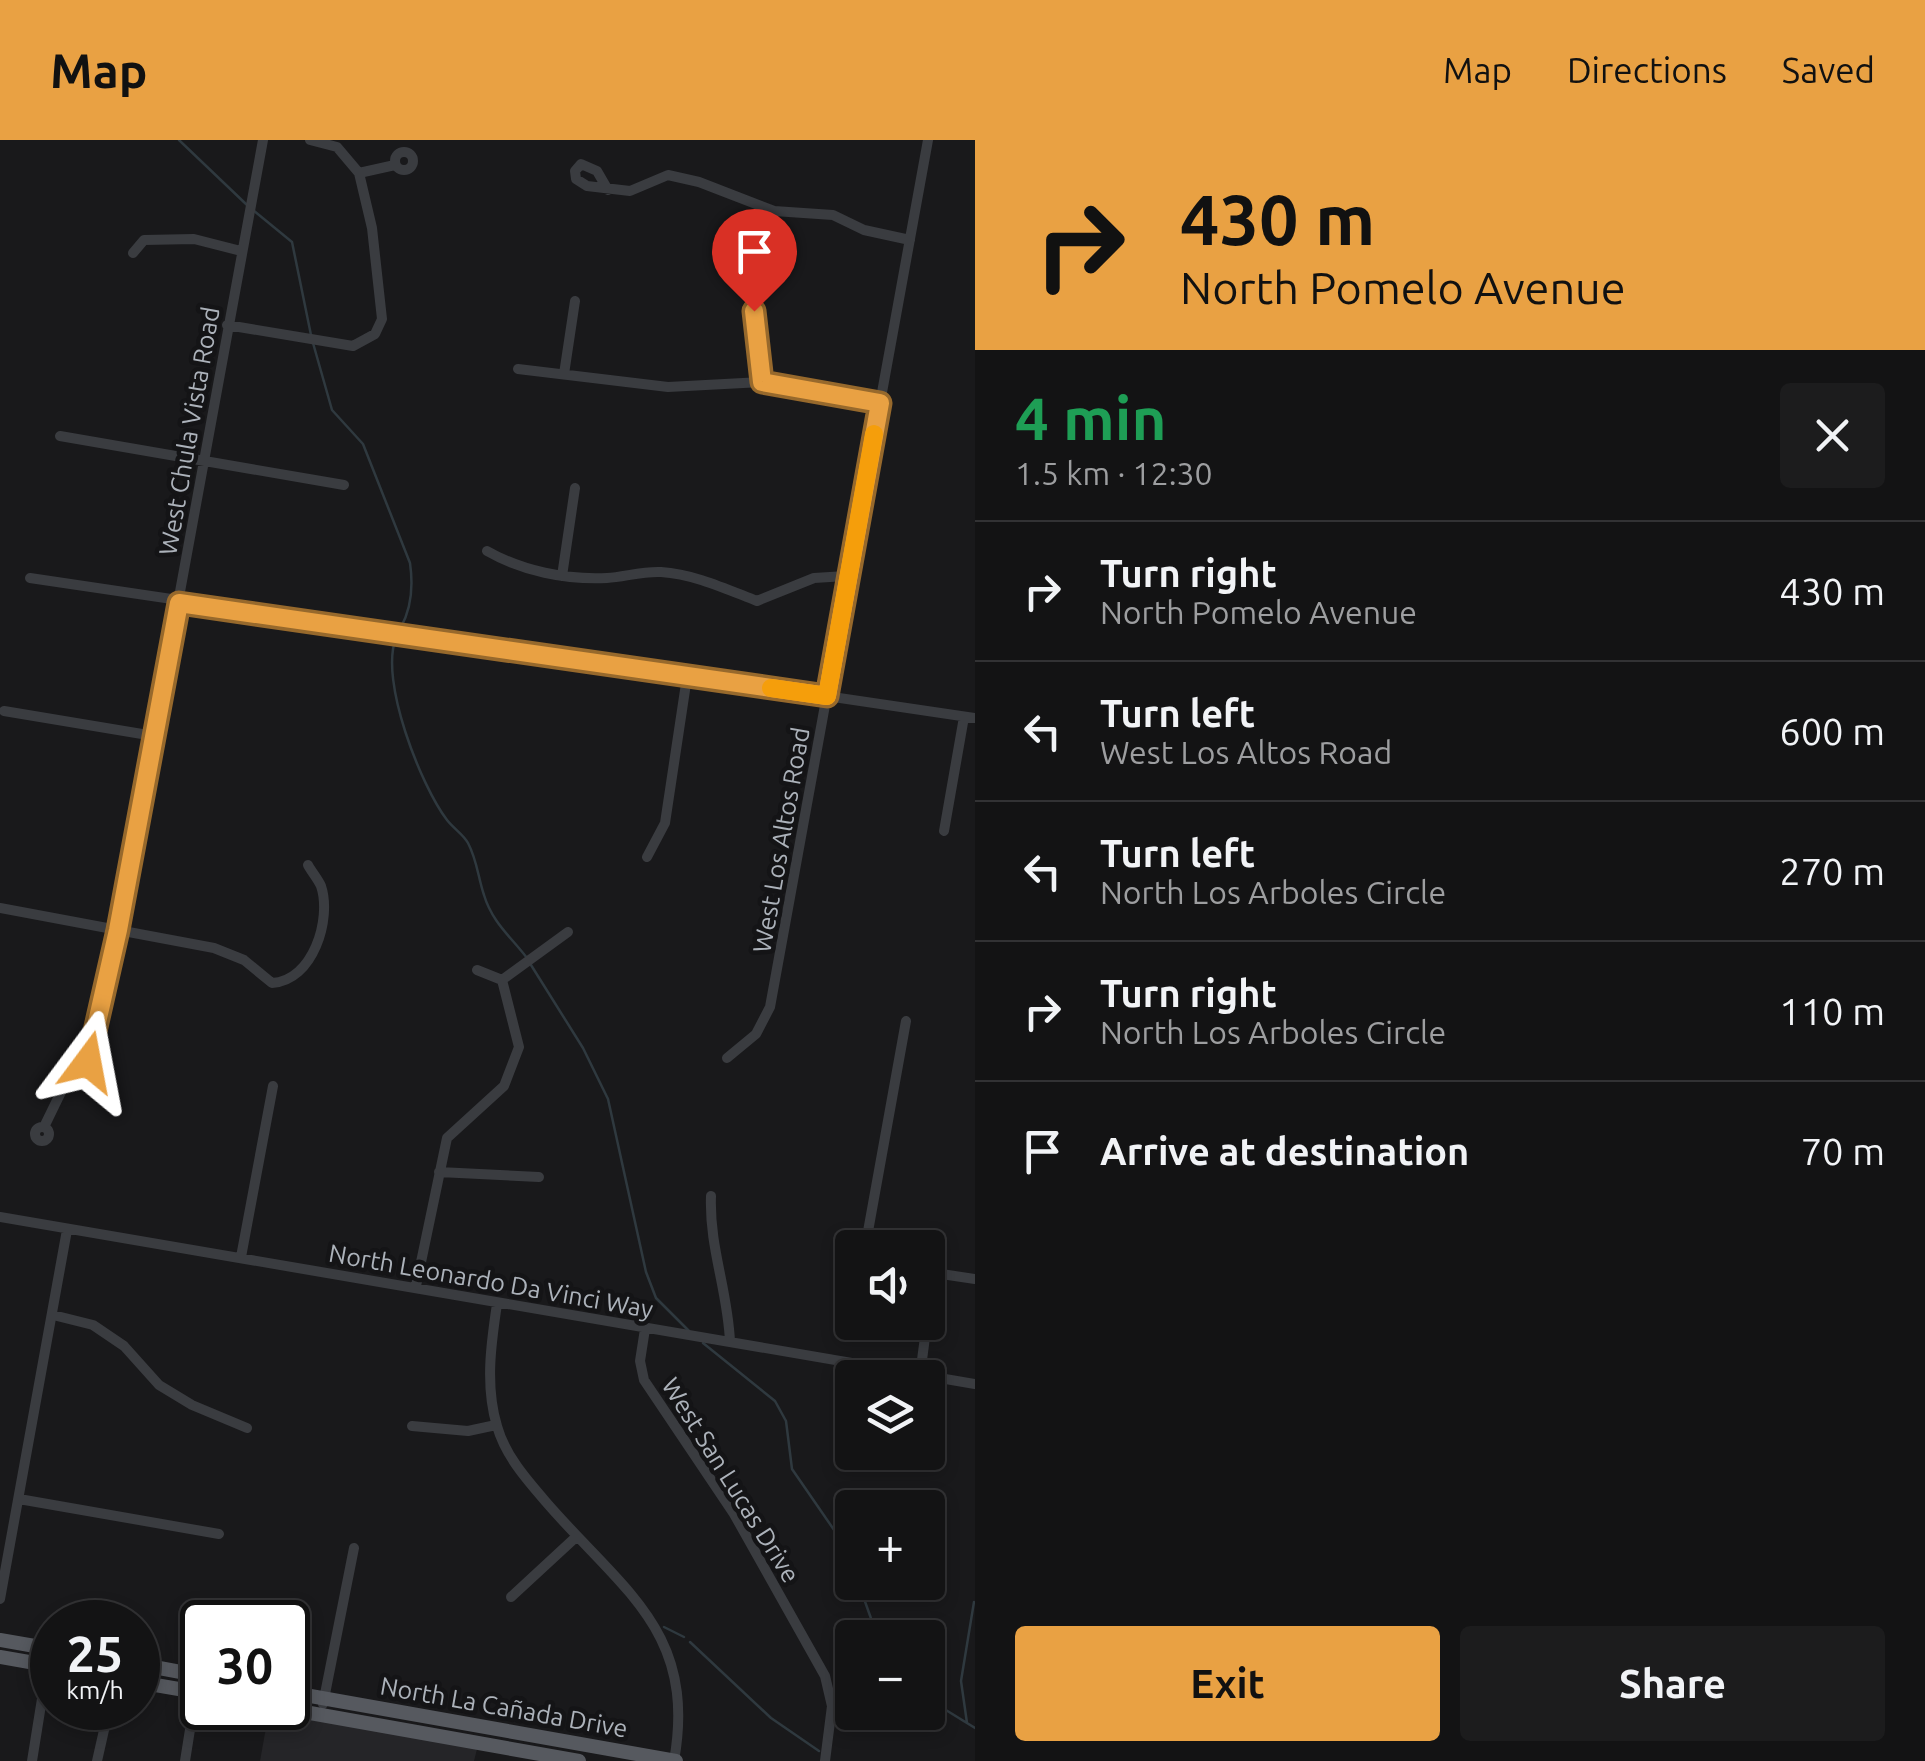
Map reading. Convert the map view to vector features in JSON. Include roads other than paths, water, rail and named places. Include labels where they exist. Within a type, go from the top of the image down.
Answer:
[{"type":"main road","points":[[0,1640],[30,1645]]},
{"type":"main road","points":[[0,1657],[30,1662]]},
{"type":"main road","name":"North La Cañada Drive","points":[[310,1696],[629,1757],[675,1761]]},
{"type":"main road","name":"North La Cañada Drive","points":[[310,1712],[579,1761]]},
{"type":"street","name":"West Chula Vista Road","points":[[44,1127],[62,1090],[88,1062],[118,930],[263,140]]},
{"type":"street","points":[[227,325],[353,346],[376,334],[382,319],[381,296],[360,173],[337,148],[310,140]]},
{"type":"street","name":"West Los Altos Road","points":[[727,1058],[756,1034],[770,1006],[928,140]]},
{"type":"street","points":[[360,173],[396,166]]},
{"type":"street","points":[[608,190],[630,192],[668,174],[774,212],[833,215],[864,230],[910,240]]},
{"type":"street","points":[[133,253],[144,240],[179,240],[192,248],[242,251]]},
{"type":"street","points":[[564,374],[575,301]]},
{"type":"street","points":[[754,311],[762,382]]},
{"type":"street","points":[[518,369],[668,387],[762,382],[880,403]]},
{"type":"street","points":[[60,436],[344,484]]},
{"type":"street","points":[[562,576],[575,488]]},
{"type":"street","points":[[487,551],[506,562],[562,576],[607,578],[660,572],[707,582],[757,601],[814,578],[846,576]]},
{"type":"street","points":[[30,578],[969,717],[944,831]]},
{"type":"street","points":[[647,856],[665,823],[687,677]]},
{"type":"street","points":[[4,711],[154,736]]},
{"type":"street","points":[[0,908],[214,948],[244,960],[268,986],[299,970],[315,948],[324,924],[321,886],[308,865]]},
{"type":"street","points":[[502,980],[568,932]]},
{"type":"street","points":[[477,970],[502,980]]},
{"type":"street","points":[[416,1286],[448,1138],[504,1086],[518,1047],[502,980]]},
{"type":"street","points":[[868,1230],[906,1021]]},
{"type":"street","points":[[241,1257],[273,1086]]},
{"type":"street","points":[[439,1172],[540,1177]]},
{"type":"street","points":[[712,1196],[712,1249],[728,1304],[730,1342]]},
{"type":"street","name":"North Leonardo Da Vinci Way","points":[[0,1217],[416,1286],[498,1304],[730,1342],[835,1365]]},
{"type":"street","points":[[0,1599],[67,1230]]},
{"type":"street","points":[[945,1275],[975,1278]]},
{"type":"street","points":[[498,1304],[490,1373],[496,1425],[510,1458],[648,1617],[666,1645],[680,1695],[675,1761]]},
{"type":"street","points":[[53,1315],[93,1325],[124,1346],[159,1385],[192,1405],[247,1428]]},
{"type":"street","name":"West San Lucas Drive","points":[[645,1330],[640,1361],[644,1380],[734,1514],[826,1676],[832,1706],[824,1761]]},
{"type":"street","name":"North Leonardo Da Vinci Way","points":[[945,1379],[975,1384]]},
{"type":"street","points":[[412,1426],[468,1431],[496,1425]]},
{"type":"street","points":[[19,1499],[219,1534]]},
{"type":"street","points":[[510,1597],[576,1537]]},
{"type":"street","points":[[322,1714],[354,1548]]},
{"type":"street","points":[[32,1761],[38,1730]]},
{"type":"street","points":[[97,1761],[104,1730]]},
{"type":"street","points":[[185,1761],[191,1730]]},
{"type":"waterway","points":[[179,140],[247,205]]},
{"type":"waterway","points":[[253,210],[292,242],[311,335]]},
{"type":"waterway","points":[[313,343],[332,410],[363,444],[410,563],[411,595],[401,627]]},
{"type":"waterway","points":[[396,638],[393,679],[415,759],[447,820],[468,843],[492,913],[527,958]]},
{"type":"waterway","points":[[531,965],[583,1048],[608,1099],[646,1272],[656,1298],[689,1331]]},
{"type":"waterway","points":[[703,1343],[775,1401],[786,1421],[792,1469],[835,1531]]},
{"type":"waterway","points":[[864,1600],[872,1620]]},
{"type":"waterway","points":[[967,1723],[961,1681],[974,1602]]},
{"type":"waterway","points":[[664,1627],[684,1637]]},
{"type":"waterway","points":[[690,1642],[771,1718],[819,1751]]},
{"type":"waterway","points":[[945,1709],[975,1728]]}]
